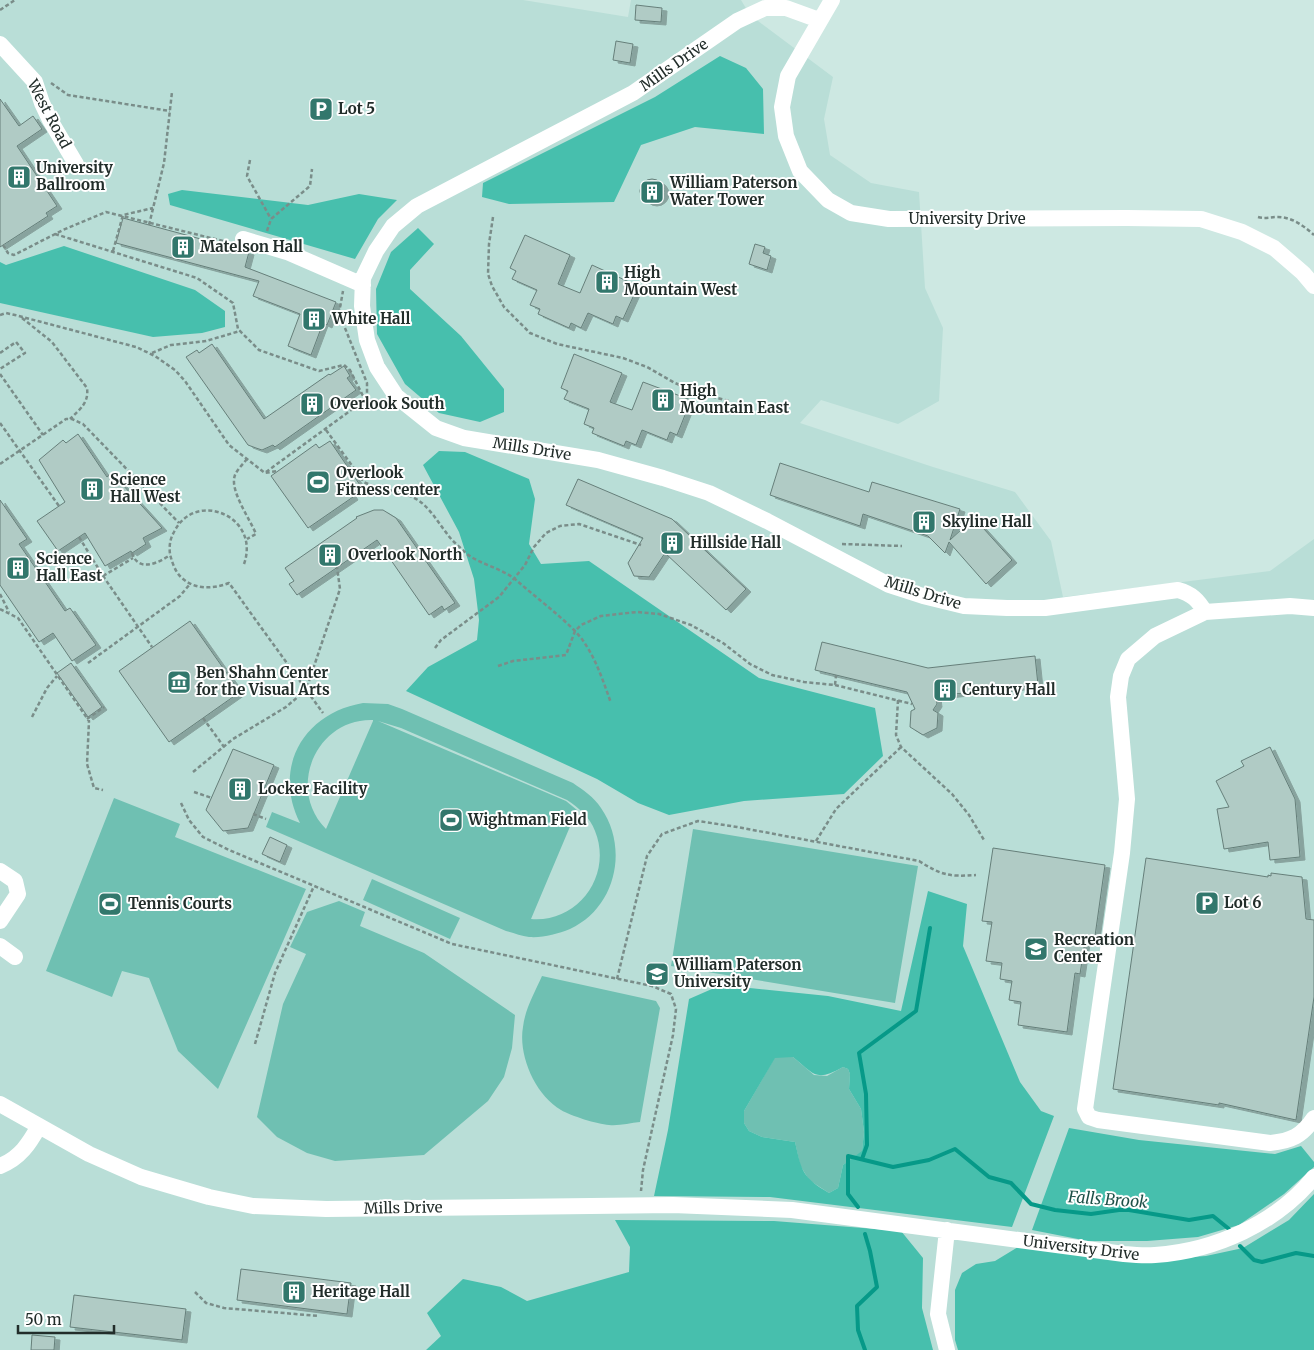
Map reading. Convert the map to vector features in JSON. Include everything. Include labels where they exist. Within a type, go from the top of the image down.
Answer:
[{"type":"street","name":"University Drive","points":[[832,0],[788,76],[782,107],[786,136],[800,171],[828,200],[851,213],[889,219],[1201,219],[1242,232],[1274,248],[1303,273],[1314,286]]},
{"type":"street","name":"Mills Drive","points":[[819,20],[786,8],[765,8],[737,21],[633,93],[417,206],[393,226],[363,278],[362,306],[367,340],[377,366],[396,396],[436,428],[464,438],[598,460],[709,493],[889,585],[931,598],[964,606],[1045,608],[1178,590],[1190,594],[1198,601],[1205,612]]},
{"type":"street","name":"West Road","points":[[0,44],[35,82],[50,120],[76,164]]},
{"type":"street","points":[[243,238],[287,252],[363,285]]},
{"type":"street","points":[[1314,608],[1290,606],[1205,612],[1155,636],[1128,659],[1121,676],[1118,697],[1127,799],[1122,853],[1086,1109],[1089,1117],[1098,1120],[1270,1143],[1288,1141],[1306,1129],[1314,1118]]},
{"type":"street","points":[[0,871],[15,881],[18,894],[0,921]]},
{"type":"street","points":[[0,946],[15,957]]},
{"type":"street","name":"Mills Drive","points":[[0,1104],[89,1154],[141,1177],[208,1197],[253,1206],[326,1209],[673,1205],[792,1210],[827,1214]]},
{"type":"street","points":[[0,1166],[9,1162],[26,1149],[39,1126]]},
{"type":"street","name":"University Drive","points":[[827,1214],[1124,1254],[1154,1256],[1194,1249],[1238,1234],[1275,1214],[1301,1193],[1314,1177]]},
{"type":"street","points":[[947,1230],[938,1314],[947,1350]]},
{"type":"path","points":[[0,10],[15,0]]},
{"type":"path","points":[[48,79],[68,95],[170,111]]},
{"type":"path","points":[[149,224],[164,163],[172,92]]},
{"type":"path","points":[[250,160],[247,176],[271,219]]},
{"type":"path","points":[[266,235],[271,219],[310,186],[312,169]]},
{"type":"path","points":[[123,215],[153,208]]},
{"type":"path","points":[[3,245],[8,253],[14,255],[55,234],[106,212],[232,244],[238,243],[243,238]]},
{"type":"path","points":[[114,252],[123,215]]},
{"type":"path","points":[[494,217],[489,244],[488,274],[492,286],[504,307],[530,333],[557,344],[623,358],[647,367],[676,383],[702,394],[729,401]]},
{"type":"path","points":[[1258,217],[1267,219],[1276,217],[1286,218],[1304,226],[1314,235]]},
{"type":"path","points":[[55,234],[197,278],[233,303],[238,328],[259,350],[319,371],[344,365],[350,370],[365,400]]},
{"type":"path","points":[[265,473],[365,400],[367,383],[339,313],[341,295],[347,278]]},
{"type":"path","points":[[0,315],[6,313],[136,346],[151,354],[175,370],[229,445],[265,473],[277,471]]},
{"type":"path","points":[[21,317],[52,342],[87,388],[88,397],[70,419]]},
{"type":"path","points":[[151,354],[171,345],[206,341],[240,331]]},
{"type":"path","points":[[0,353],[16,342],[25,353],[0,369]]},
{"type":"path","points":[[0,374],[43,435]]},
{"type":"path","points":[[0,464],[66,419],[70,419],[83,424],[179,523]]},
{"type":"path","points":[[0,422],[59,506]]},
{"type":"path","points":[[326,430],[364,482],[418,500],[429,510],[449,538],[470,556],[505,572],[515,579],[575,631],[590,653],[603,680],[611,703]]},
{"type":"path","points":[[247,459],[235,475],[233,486],[256,534],[247,539]]},
{"type":"path","points":[[244,564],[247,539],[237,522],[228,515],[215,511],[202,511],[191,514],[179,523],[170,540],[170,555],[173,566],[180,577],[190,584],[202,587],[214,587],[229,583],[323,713]]},
{"type":"path","points":[[435,648],[441,640],[499,597],[515,579],[534,547],[546,533],[560,526],[579,524],[641,545]]},
{"type":"path","points":[[80,537],[103,576],[152,647]]},
{"type":"path","points":[[835,544],[902,546]]},
{"type":"path","points":[[132,553],[140,565],[147,566],[170,555]]},
{"type":"path","points":[[103,576],[134,558]]},
{"type":"path","points":[[193,772],[233,739],[286,708],[306,690],[340,589],[337,567]]},
{"type":"path","points":[[88,663],[180,596],[190,584]]},
{"type":"path","points":[[0,594],[10,614]]},
{"type":"path","points":[[0,609],[18,618],[87,719],[87,764],[94,788],[103,790]]},
{"type":"path","points":[[498,666],[513,661],[566,655],[575,631],[581,625],[601,616],[637,612],[659,614],[691,625],[723,643],[750,664],[772,675],[804,682],[834,685],[912,704]]},
{"type":"path","points":[[834,685],[836,675]]},
{"type":"path","points":[[32,718],[47,688],[57,676]]},
{"type":"path","points":[[898,700],[896,735],[900,746],[952,794],[984,840]]},
{"type":"path","points":[[87,719],[104,707]]},
{"type":"path","points":[[203,718],[224,747]]},
{"type":"path","points":[[816,841],[836,809],[900,746]]},
{"type":"path","points":[[194,792],[212,798]]},
{"type":"path","points":[[181,803],[189,820],[203,837],[229,850],[452,944],[652,986],[671,994],[676,1009],[673,1035],[642,1170],[640,1205]]},
{"type":"path","points":[[253,814],[266,819]]},
{"type":"path","points":[[617,979],[647,856],[662,834],[698,821],[737,826],[919,860],[938,873],[957,876],[976,875]]},
{"type":"path","points":[[255,1044],[276,973],[314,886]]},
{"type":"path","points":[[195,1292],[206,1303],[224,1308],[319,1316]]},
{"type":"shaded area","name":"William Paterson University","points":[[0,0],[523,0],[628,17],[631,0],[741,0],[750,15],[833,77],[824,119],[830,155],[871,183],[919,192],[925,288],[943,328],[939,401],[898,424],[821,400],[800,423],[1015,492],[1051,541],[1063,597],[1270,571],[1314,539],[1314,1350],[0,1350]]},
{"type":"green space","points":[[720,56],[746,68],[763,89],[764,134],[695,127],[641,145],[614,202],[509,204],[482,197],[483,183],[655,97]]},
{"type":"green space","points":[[182,190],[308,205],[359,194],[397,200],[378,219],[355,259],[170,205],[168,194]]},
{"type":"green space","points":[[418,228],[434,244],[410,270],[410,289],[461,336],[504,389],[504,412],[480,422],[439,413],[405,384],[377,334],[376,289],[391,252]]},
{"type":"green space","points":[[64,246],[195,290],[225,311],[225,327],[202,333],[153,337],[0,303],[0,262],[6,265]]},
{"type":"green space","points":[[439,451],[465,452],[529,479],[535,499],[529,544],[541,564],[589,561],[759,678],[875,708],[883,756],[844,794],[744,801],[669,815],[638,803],[597,779],[406,691],[428,667],[477,640],[479,620],[474,579],[459,532],[423,465]]},
{"type":"green space","name":"Wightman Field","points":[[363,703],[388,704],[573,783],[584,791],[601,808],[610,824],[614,841],[616,858],[613,876],[607,892],[598,907],[586,919],[570,929],[545,936],[523,936],[506,931],[266,827],[272,812],[300,823],[292,802],[290,782],[292,763],[299,746],[310,731],[324,718],[342,709]],"holes":[[[373,721],[326,829],[314,813],[308,795],[308,776],[313,759],[323,743],[336,731],[353,722]],[[378,721],[401,728],[567,800],[584,813],[595,831],[599,848],[599,864],[595,879],[577,905],[563,913],[548,918],[531,919],[577,810],[566,801]]]},
{"type":"green space","points":[[114,798],[180,824],[175,837],[306,889],[218,1089],[178,1051],[149,978],[122,971],[112,997],[46,971]]},
{"type":"green space","points":[[693,829],[918,866],[895,1003],[671,966]]},
{"type":"green space","points":[[372,879],[460,918],[450,939],[363,900]]},
{"type":"green space","points":[[928,891],[967,904],[963,946],[1020,1082],[1041,1111],[1054,1116],[1012,1227],[770,1197],[654,1196],[668,1130],[689,999],[721,985],[828,996],[901,1011]],"holes":[[[793,1057],[816,1074],[827,1074],[843,1067],[848,1069],[850,1074],[849,1089],[861,1109],[864,1132],[862,1151],[843,1165],[838,1188],[829,1193],[804,1173],[795,1142],[762,1137],[749,1131],[744,1123],[744,1111],[775,1058]]]},
{"type":"green space","points":[[339,901],[365,912],[360,926],[424,953],[515,1015],[512,1048],[504,1077],[488,1101],[424,1155],[335,1161],[307,1153],[277,1137],[257,1117],[283,1004],[306,954],[290,947],[307,912]]},
{"type":"green space","points":[[542,976],[656,1001],[660,1008],[640,1122],[609,1125],[577,1117],[561,1110],[552,1103],[536,1085],[526,1062],[522,1038],[526,1014]]},
{"type":"green space","points":[[775,1057],[793,1057],[814,1075],[827,1076],[843,1067],[848,1069],[850,1074],[849,1089],[861,1109],[864,1132],[862,1152],[843,1165],[838,1188],[829,1193],[809,1180],[800,1165],[795,1142],[762,1137],[749,1131],[744,1123],[744,1111]]},
{"type":"green space","points":[[1069,1128],[1139,1140],[1275,1154],[1301,1146],[1314,1162],[1314,1167],[1284,1194],[1239,1225],[1198,1237],[1147,1241],[1088,1241],[1032,1230]]},
{"type":"green space","points":[[1314,1194],[1314,1350],[958,1350],[955,1340],[955,1290],[962,1273],[976,1264],[995,1261],[1018,1247],[1164,1259],[1206,1256],[1243,1248],[1289,1220]]},
{"type":"green space","points":[[615,1220],[774,1221],[901,1231],[923,1258],[922,1308],[933,1350],[426,1350],[441,1336],[427,1313],[463,1279],[501,1287],[527,1301],[629,1272],[630,1247]]},
{"type":"building","points":[[636,5],[662,8],[661,22],[635,20]]},
{"type":"building","points":[[616,41],[633,44],[630,63],[613,60]]},
{"type":"building","name":"University Ballroom","points":[[0,99],[19,126],[33,116],[42,129],[17,146],[57,206],[46,213],[48,216],[0,247]]},
{"type":"building","name":"William Paterson Water Tower","points":[[652,179],[661,182],[664,191],[661,200],[652,203],[643,200],[640,191],[643,182]]},
{"type":"building","points":[[123,218],[249,252],[245,267],[336,302],[327,325],[323,323],[311,355],[288,346],[300,314],[253,296],[259,281],[116,243]]},
{"type":"building","name":"High Mountain West","points":[[525,235],[570,255],[558,284],[580,293],[592,265],[638,286],[623,319],[616,316],[613,324],[588,313],[581,328],[571,323],[569,328],[538,314],[540,309],[530,305],[537,290],[512,279],[516,271],[510,268]]},
{"type":"building","points":[[755,244],[765,247],[763,253],[771,256],[767,270],[749,264]]},
{"type":"building","name":"Overlook South","points":[[212,344],[264,419],[329,374],[344,366],[350,376],[347,378],[356,390],[275,447],[273,445],[262,450],[248,445],[186,357],[197,350],[199,353]]},
{"type":"building","name":"High Mountain East","points":[[574,354],[622,373],[610,402],[632,410],[643,382],[691,400],[677,435],[670,432],[667,440],[642,430],[636,445],[626,441],[624,446],[592,433],[594,428],[584,424],[589,409],[564,399],[568,391],[561,388]]},
{"type":"building","name":"Science Hall West","points":[[78,434],[107,477],[112,473],[162,528],[143,538],[146,544],[105,566],[85,533],[58,551],[37,521],[65,502],[39,460],[63,440],[66,443]]},
{"type":"building","points":[[330,441],[360,485],[350,492],[353,497],[308,528],[271,476],[316,444],[319,448]]},
{"type":"building","name":"Skyline Hall","points":[[780,463],[869,492],[872,482],[960,509],[950,540],[974,518],[1012,560],[986,584],[949,542],[945,553],[928,536],[863,514],[860,526],[770,495]]},
{"type":"building","name":"Hillside Hall","points":[[578,479],[672,519],[746,589],[726,610],[665,553],[649,577],[634,576],[628,563],[643,538],[566,505]]},
{"type":"building","name":"Science Hall East","points":[[0,500],[27,539],[19,544],[65,611],[70,608],[96,645],[72,661],[53,633],[39,642],[0,585]]},
{"type":"building","name":"Overlook North","points":[[374,510],[383,510],[396,518],[455,603],[444,610],[442,606],[429,615],[377,540],[297,595],[289,584],[294,581],[285,568],[356,517]]},
{"type":"building","name":"Ben Shahn Center for the Visual Arts","points":[[190,621],[240,692],[169,742],[119,671]]},
{"type":"building","name":"Century Hall","points":[[822,642],[928,668],[1035,656],[1038,685],[936,696],[937,704],[933,710],[938,713],[937,728],[923,735],[910,727],[911,711],[915,709],[907,692],[815,670]]},
{"type":"building","points":[[71,663],[102,707],[88,717],[57,673]]},
{"type":"building","points":[[1270,747],[1295,799],[1300,857],[1270,860],[1268,842],[1224,849],[1217,809],[1229,807],[1216,781],[1244,766],[1241,761]]},
{"type":"building","name":"Locker Facility","points":[[233,749],[274,765],[248,828],[223,831],[206,810]]},
{"type":"building","points":[[270,837],[287,845],[280,862],[262,854]]},
{"type":"building","name":"Recreation Center","points":[[993,848],[1105,865],[1095,936],[1086,935],[1080,974],[1075,973],[1067,1032],[1018,1025],[1021,1002],[1009,1000],[1012,981],[1000,979],[1002,963],[986,961],[992,922],[982,921]]},
{"type":"building","points":[[1146,858],[1268,877],[1268,875],[1271,876],[1271,873],[1302,877],[1306,919],[1314,920],[1314,997],[1296,1120],[1219,1103],[1219,1105],[1113,1089]]},
{"type":"building","name":"Heritage Hall","points":[[241,1269],[351,1283],[347,1314],[237,1300]]},
{"type":"building","points":[[74,1295],[186,1309],[182,1340],[70,1327]]},
{"type":"building","points":[[32,1335],[55,1337],[54,1350],[31,1350]]},
{"type":"waterway","points":[[862,1159],[867,1145],[866,1094],[859,1053],[916,1011],[930,928]]},
{"type":"waterway","name":"Falls Brook","points":[[858,1207],[848,1194],[848,1156],[893,1167],[929,1160],[955,1149],[989,1177],[1011,1183],[1031,1204],[1055,1210],[1091,1214],[1129,1210],[1189,1220],[1213,1216],[1229,1229]]},
{"type":"waterway","name":"Falls Brook","points":[[865,1234],[877,1287],[857,1306],[858,1330],[865,1350]]},
{"type":"waterway","name":"Falls Brook","points":[[1240,1246],[1254,1260],[1262,1262],[1296,1253],[1314,1256]]},
{"type":"place","name":"Lot 5","points":[[321,109]]},
{"type":"place","name":"University Ballroom","points":[[19,177]]},
{"type":"place","name":"William Paterson Water Tower","points":[[652,192]]},
{"type":"place","name":"Matelson Hall","points":[[183,247]]},
{"type":"place","name":"High Mountain West","points":[[607,282]]},
{"type":"place","name":"White Hall","points":[[314,319]]},
{"type":"place","name":"High Mountain East","points":[[663,400]]},
{"type":"place","name":"Overlook South","points":[[312,404]]},
{"type":"place","name":"Overlook Fitness center","points":[[318,482]]},
{"type":"place","name":"Science Hall West","points":[[92,489]]},
{"type":"place","name":"Skyline Hall","points":[[924,522]]},
{"type":"place","name":"Hillside Hall","points":[[672,543]]},
{"type":"place","name":"Overlook North","points":[[330,555]]},
{"type":"place","name":"Science Hall East","points":[[18,568]]},
{"type":"place","name":"Ben Shahn Center for the Visual Arts","points":[[179,682]]},
{"type":"place","name":"Century Hall","points":[[945,690]]},
{"type":"place","name":"Locker Facility","points":[[240,789]]},
{"type":"place","name":"Wightman Field","points":[[451,820]]},
{"type":"place","name":"Lot 6","points":[[1207,903]]},
{"type":"place","name":"Tennis Courts","points":[[110,904]]},
{"type":"place","name":"Recreation Center","points":[[1036,949]]},
{"type":"place","name":"William Paterson University","points":[[657,974]]},
{"type":"place","name":"Heritage Hall","points":[[294,1292]]}]
